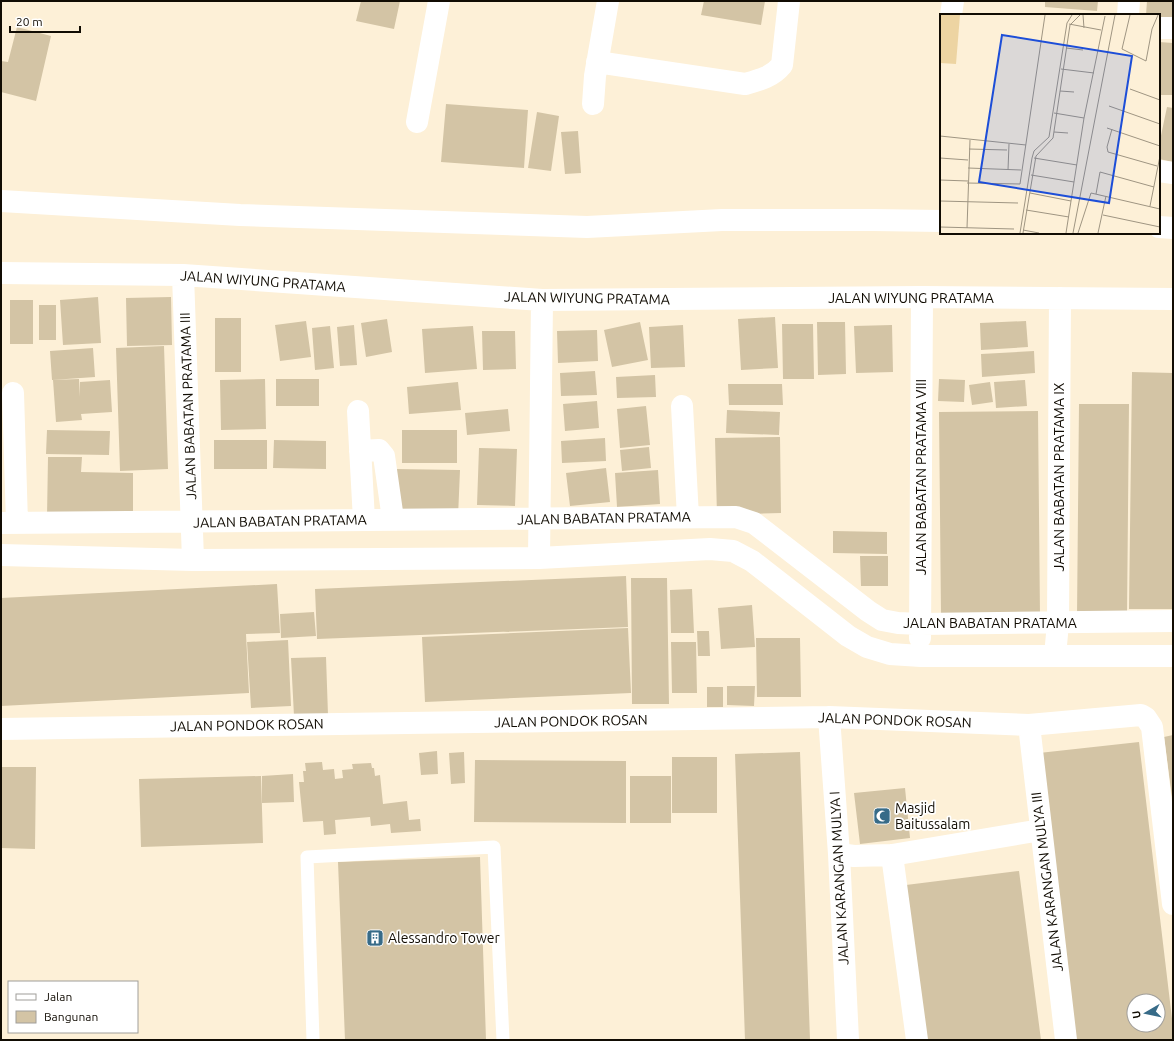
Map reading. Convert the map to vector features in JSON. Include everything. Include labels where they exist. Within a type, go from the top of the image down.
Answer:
[{"type":"street","points":[[417,122],[439,1]]},
{"type":"street","points":[[593,104],[597,62],[608,1]]},
{"type":"street","points":[[597,62],[745,84],[759,81],[769,77],[782,65],[790,1]]},
{"type":"street","points":[[951,14],[953,1]]},
{"type":"street","points":[[1128,14],[1129,1]]},
{"type":"street","points":[[1160,28],[1173,28]]},
{"type":"street","points":[[1160,171],[1173,173]]},
{"type":"street","points":[[1,201],[240,215],[587,227],[722,220],[940,221]]},
{"type":"street","points":[[1160,227],[1173,228]]},
{"type":"street","name":"JALAN WIYUNG PRATAMA","points":[[1,273],[183,275],[542,300],[922,297],[1173,299]]},
{"type":"street","name":"JALAN BABATAN PRATAMA III","points":[[183,275],[193,560]]},
{"type":"street","name":"JALAN BABATAN PRATAMA VIII","points":[[921,656],[922,297]]},
{"type":"street","name":"JALAN BABATAN PRATAMA IX","points":[[1056,656],[1058,623],[1060,298]]},
{"type":"street","points":[[538,558],[542,300]]},
{"type":"street","points":[[9,523],[13,393]]},
{"type":"street","points":[[682,406],[688,517]]},
{"type":"street","points":[[358,411],[364,520]]},
{"type":"street","points":[[360,451],[379,450],[384,456],[393,519]]},
{"type":"street","name":"JALAN BABATAN PRATAMA","points":[[9,523],[736,517],[754,523],[868,611],[882,620],[898,623],[920,624],[1173,621]]},
{"type":"street","points":[[1,554],[193,560],[538,558],[710,549],[733,551],[752,561],[848,636],[867,647],[890,654],[921,656],[1173,656]]},
{"type":"street","name":"JALAN PONDOK ROSAN","points":[[1,729],[829,717],[1029,724],[1141,714],[1146,718],[1152,727],[1173,904]]},
{"type":"street","name":"JALAN KARANGAN MULYA I","points":[[829,717],[839,854],[848,1040]]},
{"type":"street","name":"JALAN KARANGAN MULYA III","points":[[1029,724],[1066,1040]]},
{"type":"street","points":[[839,854],[854,856],[892,856],[1041,830]]},
{"type":"street","points":[[892,856],[917,1040]]},
{"type":"lane","points":[[313,1040],[307,857],[494,847],[504,1040]]},
{"type":"building","points":[[361,1],[400,1],[394,29],[356,21]]},
{"type":"building","points":[[704,1],[765,1],[761,25],[701,15]]},
{"type":"building","points":[[1045,1],[1098,1],[1097,11],[1045,7]]},
{"type":"building","points":[[1147,1],[1173,1],[1173,18],[1160,17],[1160,14],[1146,14]]},
{"type":"building","points":[[17,27],[51,36],[36,101],[1,92],[1,61],[8,62]]},
{"type":"building","points":[[1160,42],[1173,43],[1173,95],[1160,95]]},
{"type":"building","points":[[446,104],[528,110],[524,168],[441,162]]},
{"type":"building","points":[[1167,107],[1173,108],[1173,162],[1160,159],[1160,140]]},
{"type":"building","points":[[537,112],[559,116],[551,171],[528,168]]},
{"type":"building","points":[[578,131],[581,173],[565,174],[561,132]]},
{"type":"building","points":[[98,297],[101,343],[63,345],[60,300]]},
{"type":"building","points":[[171,297],[172,345],[127,346],[126,298]]},
{"type":"building","points":[[10,300],[33,300],[33,344],[10,344]]},
{"type":"building","points":[[39,305],[56,305],[56,340],[39,340]]},
{"type":"building","points":[[775,317],[778,368],[741,370],[738,319]]},
{"type":"building","points":[[215,318],[241,318],[241,372],[215,372]]},
{"type":"building","points":[[387,319],[392,352],[366,357],[361,323]]},
{"type":"building","points":[[306,321],[311,357],[280,361],[275,325]]},
{"type":"building","points":[[1026,321],[1028,347],[981,350],[980,323]]},
{"type":"building","points":[[640,322],[648,360],[612,367],[604,330]]},
{"type":"building","points":[[817,322],[845,322],[846,374],[818,375]]},
{"type":"building","points":[[782,324],[813,324],[814,379],[783,379]]},
{"type":"building","points":[[354,325],[357,365],[340,366],[337,327]]},
{"type":"building","points":[[683,325],[685,367],[651,368],[649,327]]},
{"type":"building","points":[[892,325],[893,372],[856,373],[854,326]]},
{"type":"building","points":[[330,326],[334,368],[315,370],[312,328]]},
{"type":"building","points":[[473,326],[477,369],[425,373],[422,329]]},
{"type":"building","points":[[597,330],[598,361],[558,363],[557,331]]},
{"type":"building","points":[[482,331],[515,331],[516,369],[483,370]]},
{"type":"building","points":[[164,346],[168,469],[120,471],[116,348]]},
{"type":"building","points":[[93,348],[95,377],[52,380],[50,351]]},
{"type":"building","points":[[1034,351],[1035,373],[982,377],[981,354]]},
{"type":"building","points":[[595,371],[597,395],[561,396],[560,373]]},
{"type":"building","points":[[1132,372],[1173,373],[1173,609],[1129,609]]},
{"type":"building","points":[[655,375],[656,397],[617,398],[616,377]]},
{"type":"building","points":[[79,379],[80,397],[80,382],[110,380],[112,412],[81,414],[82,420],[56,422],[53,380]]},
{"type":"building","points":[[265,379],[266,429],[221,430],[220,380]]},
{"type":"building","points":[[276,379],[319,379],[319,406],[276,406]]},
{"type":"building","points":[[939,379],[965,380],[964,402],[938,401]]},
{"type":"building","points":[[1025,380],[1027,406],[996,408],[994,382]]},
{"type":"building","points":[[458,382],[461,410],[409,414],[407,387]]},
{"type":"building","points":[[990,382],[993,402],[972,405],[969,385]]},
{"type":"building","points":[[728,384],[782,384],[783,405],[729,405]]},
{"type":"building","points":[[597,401],[599,428],[565,431],[563,404]]},
{"type":"building","points":[[1079,404],[1129,404],[1127,617],[1077,616]]},
{"type":"building","points":[[646,406],[650,445],[620,448],[617,409]]},
{"type":"building","points":[[508,409],[510,431],[467,435],[465,413]]},
{"type":"building","points":[[727,410],[780,412],[779,435],[726,433]]},
{"type":"building","points":[[1038,411],[1040,616],[941,616],[939,412]]},
{"type":"building","points":[[47,430],[110,431],[109,455],[46,454]]},
{"type":"building","points":[[402,430],[457,430],[457,463],[402,463]]},
{"type":"building","points":[[780,437],[781,513],[717,515],[715,438]]},
{"type":"building","points":[[605,438],[606,461],[562,463],[561,441]]},
{"type":"building","points":[[214,440],[267,440],[267,469],[214,469]]},
{"type":"building","points":[[274,440],[326,441],[326,469],[273,468]]},
{"type":"building","points":[[649,447],[651,468],[622,471],[620,450]]},
{"type":"building","points":[[479,448],[517,449],[515,506],[477,505]]},
{"type":"building","points":[[48,457],[82,457],[81,472],[133,473],[133,519],[47,517]]},
{"type":"building","points":[[606,468],[610,502],[570,506],[566,473]]},
{"type":"building","points":[[395,469],[460,470],[458,517],[394,516]]},
{"type":"building","points":[[658,470],[660,504],[617,507],[615,473]]},
{"type":"building","points":[[833,531],[887,532],[887,554],[833,553]]},
{"type":"building","points":[[860,556],[888,556],[888,586],[861,586]]},
{"type":"building","points":[[626,576],[628,627],[317,639],[315,589]]},
{"type":"building","points":[[631,578],[667,578],[669,704],[632,704]]},
{"type":"building","points":[[277,584],[280,633],[246,634],[249,693],[1,706],[1,598]]},
{"type":"building","points":[[692,589],[694,633],[671,633],[670,590]]},
{"type":"building","points":[[752,605],[755,647],[721,649],[718,608]]},
{"type":"building","points":[[314,612],[316,636],[281,638],[280,614]]},
{"type":"building","points":[[628,628],[631,693],[425,702],[422,637]]},
{"type":"building","points":[[697,631],[709,631],[710,656],[698,656]]},
{"type":"building","points":[[756,638],[800,638],[801,697],[757,697]]},
{"type":"building","points":[[288,640],[291,706],[251,708],[247,642]]},
{"type":"building","points":[[671,642],[696,642],[697,693],[672,693]]},
{"type":"building","points":[[326,657],[328,715],[294,716],[291,658]]},
{"type":"building","points":[[727,686],[755,686],[754,706],[727,705]]},
{"type":"building","points":[[707,687],[723,687],[723,707],[707,707]]},
{"type":"building","points":[[1173,735],[1173,797],[1172,797],[1164,737]]},
{"type":"building","points":[[1139,742],[1173,1027],[1173,1040],[1073,1040],[1039,753]]},
{"type":"building","points":[[437,751],[438,774],[421,775],[419,753]]},
{"type":"building","points":[[464,752],[465,783],[451,784],[449,753]]},
{"type":"building","points":[[800,752],[810,1040],[745,1040],[735,754]]},
{"type":"building","points":[[672,757],[717,757],[717,813],[672,813]]},
{"type":"building","points":[[475,760],[626,761],[626,823],[474,822]]},
{"type":"building","points":[[322,762],[323,770],[334,769],[335,779],[343,778],[342,770],[353,769],[352,764],[371,763],[372,768],[374,768],[375,776],[380,775],[383,804],[407,801],[409,820],[420,819],[421,831],[391,833],[390,824],[371,826],[370,817],[335,820],[336,834],[324,835],[323,821],[303,822],[299,782],[304,782],[303,771],[306,771],[305,763]]},
{"type":"building","points":[[1,767],[36,767],[35,849],[1,848]]},
{"type":"building","points":[[293,774],[294,802],[262,803],[262,776]]},
{"type":"building","points":[[261,776],[263,843],[141,847],[139,779]]},
{"type":"building","points":[[630,776],[671,776],[671,823],[630,823]]},
{"type":"building","name":"Masjid Baitussalam","points":[[905,788],[910,838],[860,844],[854,793]]},
{"type":"building","points":[[480,857],[486,1040],[345,1040],[338,862]]},
{"type":"building","points":[[1019,871],[1041,1040],[925,1040],[906,885]]},
{"type":"place","name":"Masjid Baitussalam","points":[[882,816]]},
{"type":"place","name":"Alessandro Tower","points":[[375,938]]}]
